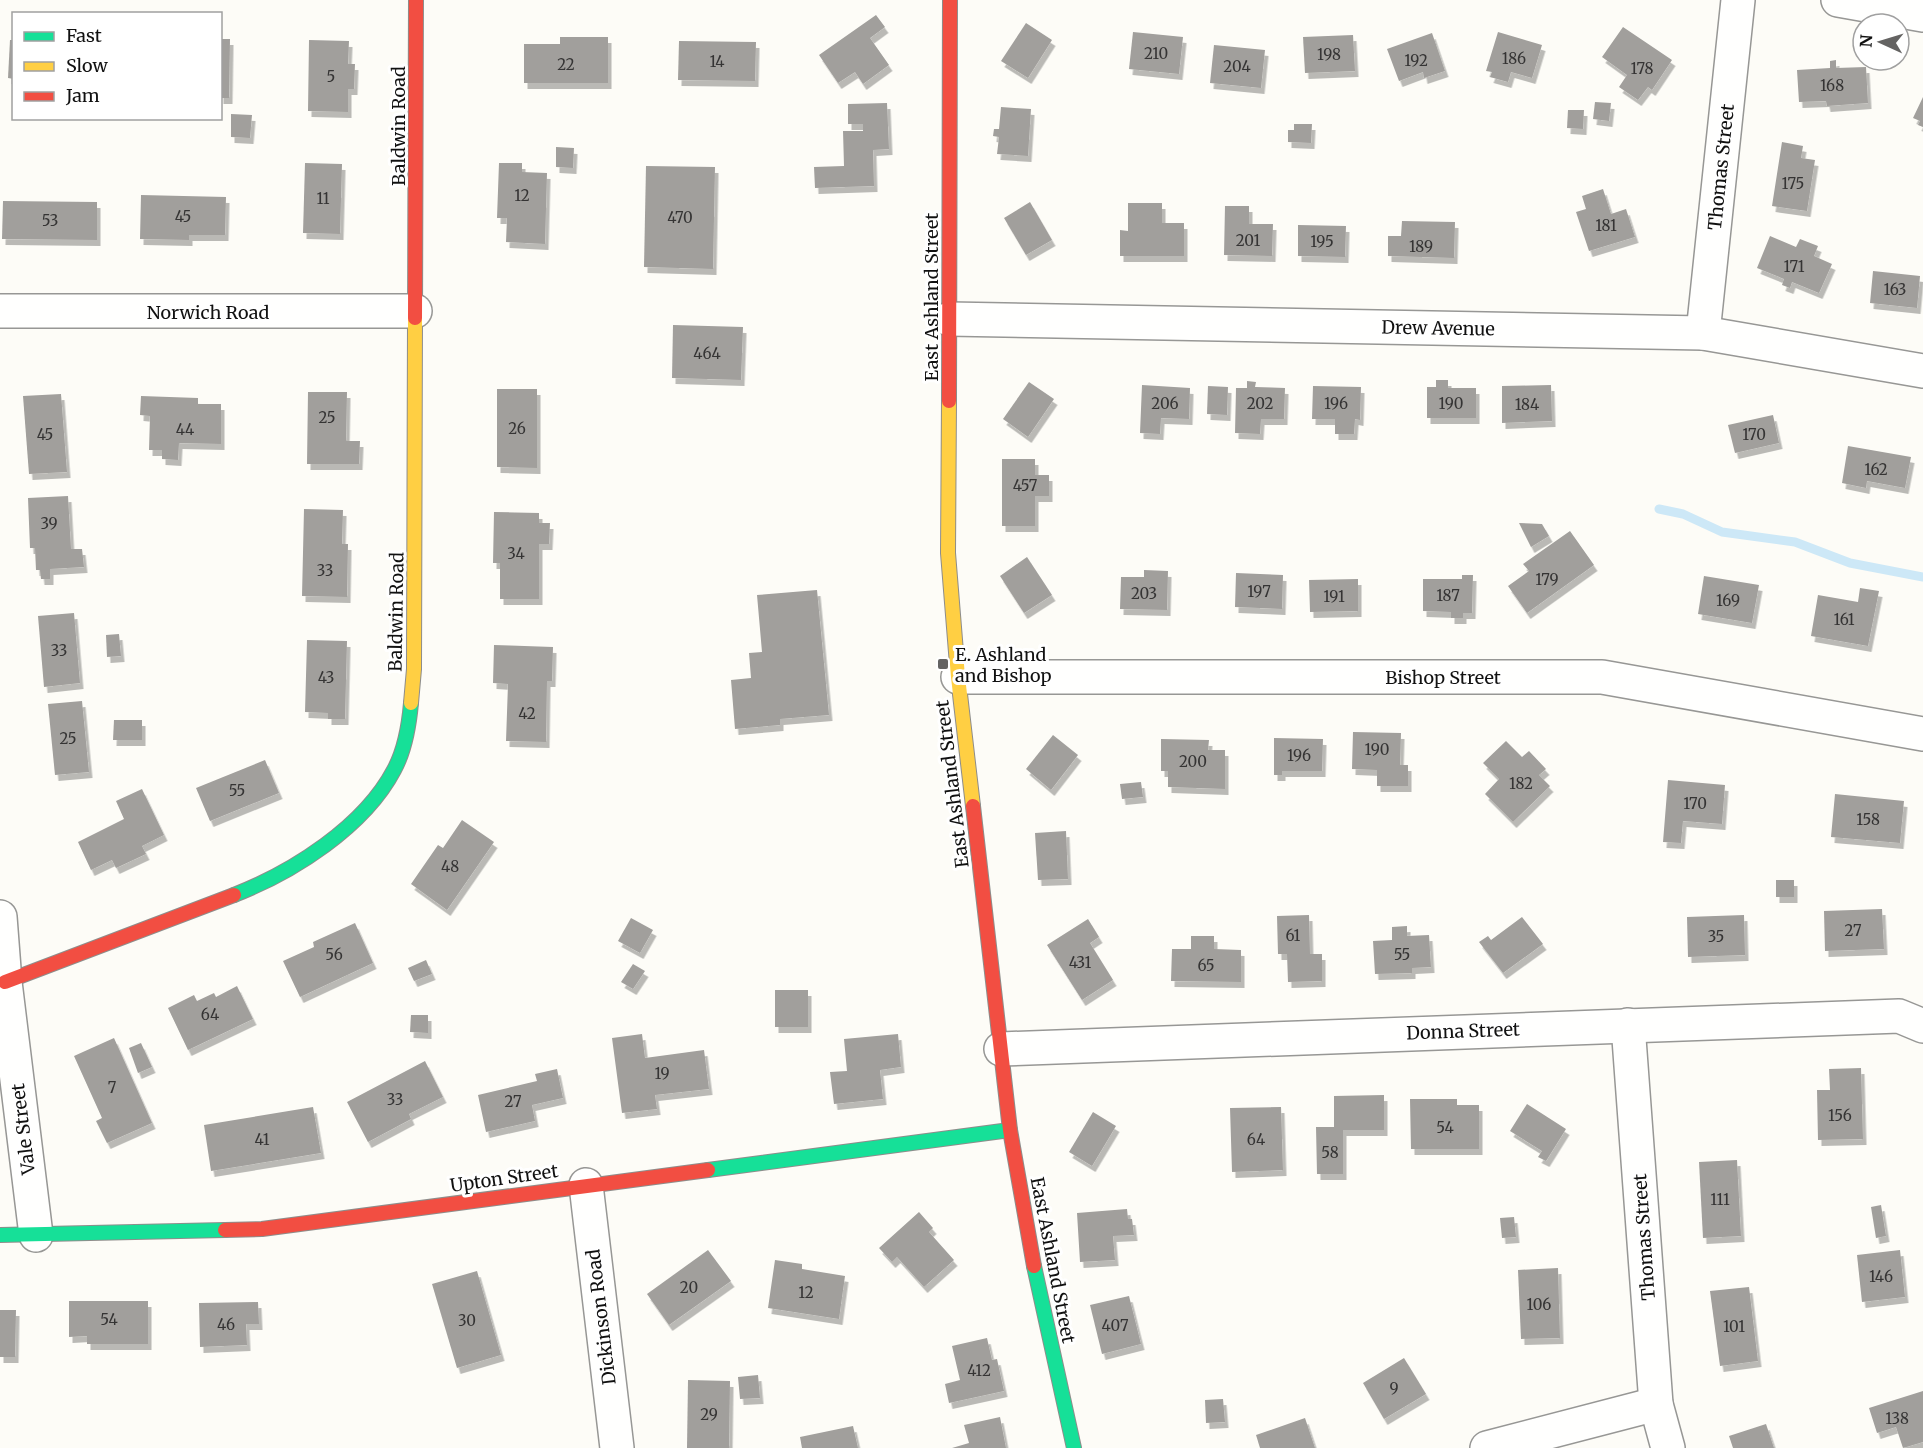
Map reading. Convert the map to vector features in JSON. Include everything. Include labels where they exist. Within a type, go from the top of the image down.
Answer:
[{"type":"street","name":"Baldwin Road","points":[[5,982],[238,893],[273,876],[313,854],[351,825],[373,800],[395,768],[411,710],[414,669],[416,0]]},
{"type":"street","name":"East Ashland Street","points":[[950,0],[948,553],[958,677],[1010,1130],[1037,1286],[1074,1448]]},
{"type":"street","name":"Thomas Street","points":[[1703,333],[1738,0]]},
{"type":"street","points":[[1838,0],[1923,15]]},
{"type":"street","name":"Norwich Road","points":[[0,311],[415,311]]},
{"type":"street","name":"Drew Avenue","points":[[949,319],[1703,333],[1923,371]]},
{"type":"street","name":"Bishop Street","points":[[958,677],[1602,677],[1923,734]]},
{"type":"street","name":"Vale Street","points":[[0,917],[5,982],[36,1235]]},
{"type":"street","name":"Donna Street","points":[[1001,1049],[1899,1016],[1923,1026]]},
{"type":"street","name":"Thomas Street","points":[[1628,1025],[1656,1404],[1668,1448]]},
{"type":"street","name":"Upton Street","points":[[0,1235],[262,1229],[1010,1130]]},
{"type":"street","name":"Dickinson Road","points":[[586,1185],[617,1448]]},
{"type":"street","points":[[1487,1448],[1656,1404]]},
{"type":"building","points":[[876,15],[885,27],[870,38],[889,65],[863,84],[855,72],[838,83],[819,55]]},
{"type":"building","points":[[1026,23],[1052,40],[1028,78],[1001,61]]},
{"type":"building","points":[[1623,27],[1672,60],[1652,90],[1648,87],[1638,100],[1619,87],[1627,75],[1602,57]]},
{"type":"building","points":[[1133,32],[1183,37],[1179,74],[1129,69]]},
{"type":"building","points":[[1498,32],[1542,45],[1532,78],[1511,72],[1508,82],[1490,77],[1492,72],[1486,71]]},
{"type":"building","points":[[1432,33],[1445,71],[1424,78],[1423,72],[1399,81],[1387,49]]},
{"type":"building","points":[[1353,35],[1355,71],[1305,73],[1303,37]]},
{"type":"building","points":[[560,37],[608,37],[608,83],[524,83],[524,44],[560,44]]},
{"type":"building","points":[[222,39],[230,39],[229,98],[222,98]]},
{"type":"building","points":[[10,40],[12,40],[12,79],[8,78]]},
{"type":"building","points":[[309,40],[349,41],[348,64],[355,64],[354,89],[348,89],[348,112],[308,111]]},
{"type":"building","points":[[679,41],[756,42],[755,81],[678,80]]},
{"type":"building","points":[[1214,45],[1265,50],[1261,88],[1210,83]]},
{"type":"building","points":[[1836,60],[1836,68],[1851,68],[1851,72],[1866,72],[1868,103],[1827,106],[1826,101],[1799,102],[1797,70],[1830,68],[1830,61]]},
{"type":"building","points":[[1923,97],[1923,127],[1918,125],[1920,121],[1913,118]]},
{"type":"building","points":[[1595,102],[1611,103],[1609,121],[1593,119]]},
{"type":"building","points":[[887,103],[889,149],[873,150],[874,186],[815,188],[814,167],[844,166],[843,131],[863,131],[863,124],[848,124],[848,104]]},
{"type":"building","points":[[1001,107],[1031,109],[1028,156],[997,154],[999,137],[993,136],[994,129],[999,129]]},
{"type":"building","points":[[1568,110],[1584,110],[1583,129],[1567,128]]},
{"type":"building","points":[[231,114],[252,115],[250,138],[231,137]]},
{"type":"building","points":[[1294,124],[1312,124],[1311,143],[1288,142],[1288,130],[1294,130]]},
{"type":"building","points":[[1782,142],[1803,146],[1801,158],[1815,160],[1807,211],[1772,206]]},
{"type":"building","points":[[556,147],[574,148],[573,168],[556,167]]},
{"type":"building","points":[[305,163],[342,164],[340,234],[303,233]]},
{"type":"building","points":[[499,163],[522,163],[522,172],[547,173],[545,244],[506,242],[507,218],[497,218]]},
{"type":"building","points":[[646,166],[715,167],[713,269],[644,267]]},
{"type":"building","points":[[1603,189],[1611,214],[1626,209],[1635,237],[1589,251],[1576,212],[1586,209],[1582,196]]},
{"type":"building","points":[[141,195],[226,197],[225,235],[189,235],[189,240],[140,239]]},
{"type":"building","points":[[3,201],[97,202],[97,240],[2,239]]},
{"type":"building","points":[[1030,202],[1052,240],[1026,255],[1004,218]]},
{"type":"building","points":[[1128,203],[1162,203],[1162,223],[1184,223],[1184,256],[1120,256],[1120,230],[1128,231]]},
{"type":"building","points":[[1225,206],[1249,206],[1249,224],[1273,224],[1272,256],[1224,255]]},
{"type":"building","points":[[1402,221],[1455,222],[1454,258],[1388,256],[1388,236],[1401,236]]},
{"type":"building","points":[[1298,225],[1346,226],[1345,257],[1298,256]]},
{"type":"building","points":[[1770,236],[1796,247],[1800,239],[1818,246],[1814,256],[1832,264],[1819,293],[1792,282],[1790,288],[1782,285],[1784,279],[1757,268]]},
{"type":"building","points":[[1873,271],[1920,276],[1917,308],[1870,303]]},
{"type":"building","points":[[673,325],[743,327],[741,380],[672,378]]},
{"type":"building","points":[[1436,380],[1448,380],[1448,388],[1476,388],[1476,418],[1427,418],[1427,387],[1436,387]]},
{"type":"building","points":[[1247,381],[1256,382],[1255,387],[1285,388],[1284,419],[1261,419],[1260,434],[1235,433],[1236,388],[1247,388]]},
{"type":"building","points":[[1029,382],[1054,399],[1028,437],[1003,419]]},
{"type":"building","points":[[1142,385],[1190,388],[1189,419],[1161,418],[1160,434],[1140,433]]},
{"type":"building","points":[[1551,385],[1552,421],[1502,423],[1502,386]]},
{"type":"building","points":[[1208,386],[1228,387],[1227,415],[1207,414]]},
{"type":"building","points":[[1313,386],[1361,387],[1360,420],[1355,419],[1354,434],[1335,434],[1335,419],[1312,419]]},
{"type":"building","points":[[497,389],[537,389],[537,468],[497,467]]},
{"type":"building","points":[[308,392],[347,392],[346,441],[360,441],[359,464],[307,464]]},
{"type":"building","points":[[61,394],[67,472],[29,474],[23,396]]},
{"type":"building","points":[[141,396],[198,398],[198,404],[221,404],[221,444],[179,443],[178,460],[162,459],[162,450],[149,450],[150,416],[140,415]]},
{"type":"building","points":[[1773,415],[1779,443],[1735,453],[1728,425]]},
{"type":"building","points":[[1848,446],[1911,457],[1905,488],[1867,481],[1866,488],[1842,483]]},
{"type":"building","points":[[1002,459],[1035,459],[1035,475],[1049,475],[1049,496],[1035,496],[1035,526],[1002,526]]},
{"type":"building","points":[[68,496],[71,549],[82,549],[84,567],[50,569],[50,579],[41,579],[40,570],[36,570],[35,548],[30,548],[28,498]]},
{"type":"building","points":[[304,509],[343,510],[342,544],[348,544],[347,597],[302,596]]},
{"type":"building","points":[[494,512],[539,513],[539,523],[550,523],[549,544],[539,544],[539,599],[500,599],[500,563],[493,563]]},
{"type":"building","points":[[1519,523],[1542,524],[1549,536],[1531,547]]},
{"type":"building","points":[[1570,531],[1594,565],[1527,613],[1508,586],[1529,571],[1523,564]]},
{"type":"building","points":[[1027,557],[1052,595],[1024,613],[1000,576]]},
{"type":"building","points":[[1144,570],[1168,571],[1167,610],[1120,609],[1121,577],[1144,577]]},
{"type":"building","points":[[1236,573],[1283,575],[1282,609],[1235,607]]},
{"type":"building","points":[[1462,575],[1473,575],[1472,613],[1463,613],[1463,618],[1451,618],[1451,612],[1423,611],[1423,579],[1462,579]]},
{"type":"building","points":[[1704,576],[1759,585],[1752,623],[1698,614]]},
{"type":"building","points":[[1358,579],[1358,611],[1310,612],[1309,580]]},
{"type":"building","points":[[1860,588],[1879,591],[1868,646],[1811,636],[1818,595],[1858,602]]},
{"type":"building","points":[[817,590],[829,715],[780,719],[780,725],[735,729],[731,680],[751,678],[749,653],[762,652],[757,595]]},
{"type":"building","points":[[74,613],[80,683],[44,687],[38,616]]},
{"type":"building","points":[[119,634],[121,656],[107,657],[106,635]]},
{"type":"building","points":[[307,640],[347,641],[345,719],[328,719],[328,713],[305,712]]},
{"type":"building","points":[[494,645],[553,647],[552,681],[547,681],[546,742],[506,741],[508,684],[493,683]]},
{"type":"building","points":[[82,701],[89,772],[55,775],[48,704]]},
{"type":"building","points":[[114,720],[142,720],[142,740],[113,740]]},
{"type":"building","points":[[1353,732],[1401,733],[1400,765],[1408,765],[1408,786],[1377,786],[1377,770],[1352,769]]},
{"type":"building","points":[[1053,735],[1078,755],[1051,790],[1026,769]]},
{"type":"building","points":[[1274,738],[1323,739],[1322,771],[1282,771],[1282,775],[1274,775]]},
{"type":"building","points":[[1161,739],[1209,740],[1208,750],[1225,750],[1225,789],[1168,787],[1168,771],[1161,771]]},
{"type":"building","points":[[1506,741],[1522,757],[1529,751],[1546,769],[1539,775],[1550,786],[1513,822],[1485,794],[1499,779],[1483,763]]},
{"type":"building","points":[[265,760],[279,793],[210,821],[196,788]]},
{"type":"building","points":[[1668,780],[1725,785],[1722,824],[1683,821],[1681,843],[1663,842]]},
{"type":"building","points":[[1141,782],[1143,797],[1122,799],[1120,784]]},
{"type":"building","points":[[142,789],[164,835],[142,846],[146,854],[116,868],[112,860],[91,870],[78,842],[124,819],[116,801]]},
{"type":"building","points":[[1835,794],[1904,801],[1900,843],[1831,837]]},
{"type":"building","points":[[462,820],[494,842],[447,910],[411,884],[438,845],[443,848]]},
{"type":"building","points":[[1066,831],[1068,879],[1038,880],[1035,833]]},
{"type":"building","points":[[1776,880],[1794,880],[1794,897],[1776,897]]},
{"type":"building","points":[[1882,909],[1884,949],[1825,951],[1824,911]]},
{"type":"building","points":[[1309,915],[1310,954],[1322,954],[1322,981],[1288,982],[1287,954],[1278,954],[1277,916]]},
{"type":"building","points":[[1744,915],[1745,955],[1688,957],[1687,917]]},
{"type":"building","points":[[1522,917],[1543,944],[1503,973],[1479,942],[1488,936],[1491,940]]},
{"type":"building","points":[[631,918],[653,930],[640,953],[618,941]]},
{"type":"building","points":[[1088,919],[1099,937],[1090,943],[1113,980],[1082,1000],[1047,945]]},
{"type":"building","points":[[355,923],[373,963],[300,997],[283,961],[314,947],[313,942]]},
{"type":"building","points":[[1407,926],[1407,936],[1429,935],[1431,967],[1412,968],[1412,973],[1375,974],[1373,941],[1392,940],[1392,927]]},
{"type":"building","points":[[1191,936],[1214,936],[1214,949],[1241,950],[1241,982],[1171,981],[1172,949],[1191,949]]},
{"type":"building","points":[[426,960],[432,974],[414,981],[408,968]]},
{"type":"building","points":[[633,964],[645,971],[633,989],[621,982]]},
{"type":"building","points":[[237,986],[253,1019],[188,1050],[168,1008],[194,995],[197,1001],[214,993],[216,997]]},
{"type":"building","points":[[775,990],[808,990],[808,1027],[775,1027]]},
{"type":"building","points":[[411,1015],[428,1015],[428,1033],[410,1032]]},
{"type":"building","points":[[642,1034],[645,1058],[704,1050],[709,1089],[655,1095],[657,1109],[622,1113],[612,1038]]},
{"type":"building","points":[[898,1034],[901,1067],[880,1070],[883,1099],[834,1104],[830,1072],[847,1071],[844,1039]]},
{"type":"building","points":[[114,1038],[152,1123],[107,1143],[96,1121],[102,1118],[74,1056]]},
{"type":"building","points":[[141,1043],[152,1067],[138,1073],[129,1048]]},
{"type":"building","points":[[425,1061],[443,1097],[409,1114],[411,1119],[368,1142],[347,1102]]},
{"type":"building","points":[[1861,1068],[1863,1139],[1818,1140],[1817,1090],[1830,1090],[1829,1069]]},
{"type":"building","points":[[557,1069],[563,1098],[532,1105],[535,1121],[486,1132],[478,1095],[537,1081],[535,1074]]},
{"type":"building","points":[[1384,1095],[1384,1130],[1343,1130],[1343,1174],[1317,1174],[1316,1127],[1334,1127],[1334,1096]]},
{"type":"building","points":[[1410,1099],[1457,1099],[1457,1105],[1479,1105],[1479,1149],[1411,1149]]},
{"type":"building","points":[[1527,1104],[1566,1129],[1546,1161],[1538,1157],[1542,1151],[1510,1131]]},
{"type":"building","points":[[313,1107],[321,1153],[211,1171],[204,1125]]},
{"type":"building","points":[[1281,1107],[1283,1170],[1232,1172],[1230,1108]]},
{"type":"building","points":[[1093,1112],[1116,1126],[1092,1166],[1069,1152]]},
{"type":"building","points":[[1737,1160],[1741,1236],[1703,1238],[1699,1162]]},
{"type":"building","points":[[1881,1205],[1886,1236],[1876,1238],[1871,1207]]},
{"type":"building","points":[[1127,1209],[1128,1219],[1132,1219],[1134,1235],[1113,1236],[1115,1260],[1080,1262],[1077,1213]]},
{"type":"building","points":[[919,1212],[933,1228],[929,1232],[954,1260],[924,1287],[897,1257],[892,1262],[879,1248]]},
{"type":"building","points":[[1514,1217],[1516,1237],[1502,1238],[1500,1218]]},
{"type":"building","points":[[708,1250],[731,1281],[669,1325],[647,1294]]},
{"type":"building","points":[[1900,1250],[1905,1297],[1862,1302],[1857,1255]]},
{"type":"building","points":[[775,1260],[802,1264],[802,1269],[845,1276],[839,1319],[768,1308]]},
{"type":"building","points":[[1558,1268],[1560,1338],[1521,1339],[1518,1270]]},
{"type":"building","points":[[477,1271],[501,1355],[457,1368],[432,1284]]},
{"type":"building","points":[[1749,1287],[1758,1361],[1720,1366],[1710,1291]]},
{"type":"building","points":[[1129,1296],[1141,1344],[1102,1354],[1090,1305]]},
{"type":"building","points":[[69,1301],[148,1301],[148,1344],[87,1344],[87,1336],[69,1337]]},
{"type":"building","points":[[258,1302],[259,1324],[246,1324],[247,1345],[200,1347],[199,1303]]},
{"type":"building","points":[[0,1310],[16,1310],[15,1357],[0,1357]]},
{"type":"building","points":[[987,1338],[992,1360],[997,1359],[1004,1391],[949,1403],[945,1384],[960,1380],[952,1346]]},
{"type":"building","points":[[1404,1358],[1426,1394],[1384,1419],[1363,1383]]},
{"type":"building","points":[[758,1375],[760,1398],[740,1399],[738,1377]]},
{"type":"building","points":[[688,1380],[730,1381],[729,1448],[687,1448]]},
{"type":"building","points":[[1923,1391],[1923,1442],[1903,1448],[1896,1427],[1877,1433],[1869,1408]]},
{"type":"building","points":[[1223,1399],[1225,1422],[1206,1423],[1205,1400]]},
{"type":"building","points":[[1000,1417],[1006,1448],[952,1448],[969,1443],[964,1425]]},
{"type":"building","points":[[1305,1418],[1315,1448],[1260,1448],[1256,1435]]},
{"type":"building","points":[[1766,1424],[1774,1448],[1733,1448],[1729,1436]]},
{"type":"building","points":[[853,1426],[858,1448],[802,1448],[800,1437]]},
{"type":"waterway","points":[[1659,509],[1683,514],[1722,532],[1795,542],[1850,563],[1923,577]]},
{"type":"traffic: fast","points":[[234,895],[280,874],[303,860],[346,829],[365,810],[381,791],[398,762],[406,738],[411,703]]},
{"type":"traffic: fast","points":[[708,1170],[1010,1130]]},
{"type":"traffic: fast","points":[[0,1235],[225,1230]]},
{"type":"traffic: fast","points":[[1034,1266],[1074,1448]]},
{"type":"traffic: slow","points":[[411,703],[414,669],[415,318]]},
{"type":"traffic: slow","points":[[949,401],[948,553],[958,677],[973,806]]},
{"type":"traffic: jam","points":[[415,318],[416,0]]},
{"type":"traffic: jam","points":[[949,401],[950,0]]},
{"type":"traffic: jam","points":[[973,806],[1010,1130],[1034,1266]]},
{"type":"traffic: jam","points":[[5,982],[234,895]]},
{"type":"traffic: jam","points":[[225,1230],[262,1229],[708,1170]]},
{"type":"place","name":"E. Ashland and Bishop","points":[[943,664]]}]
